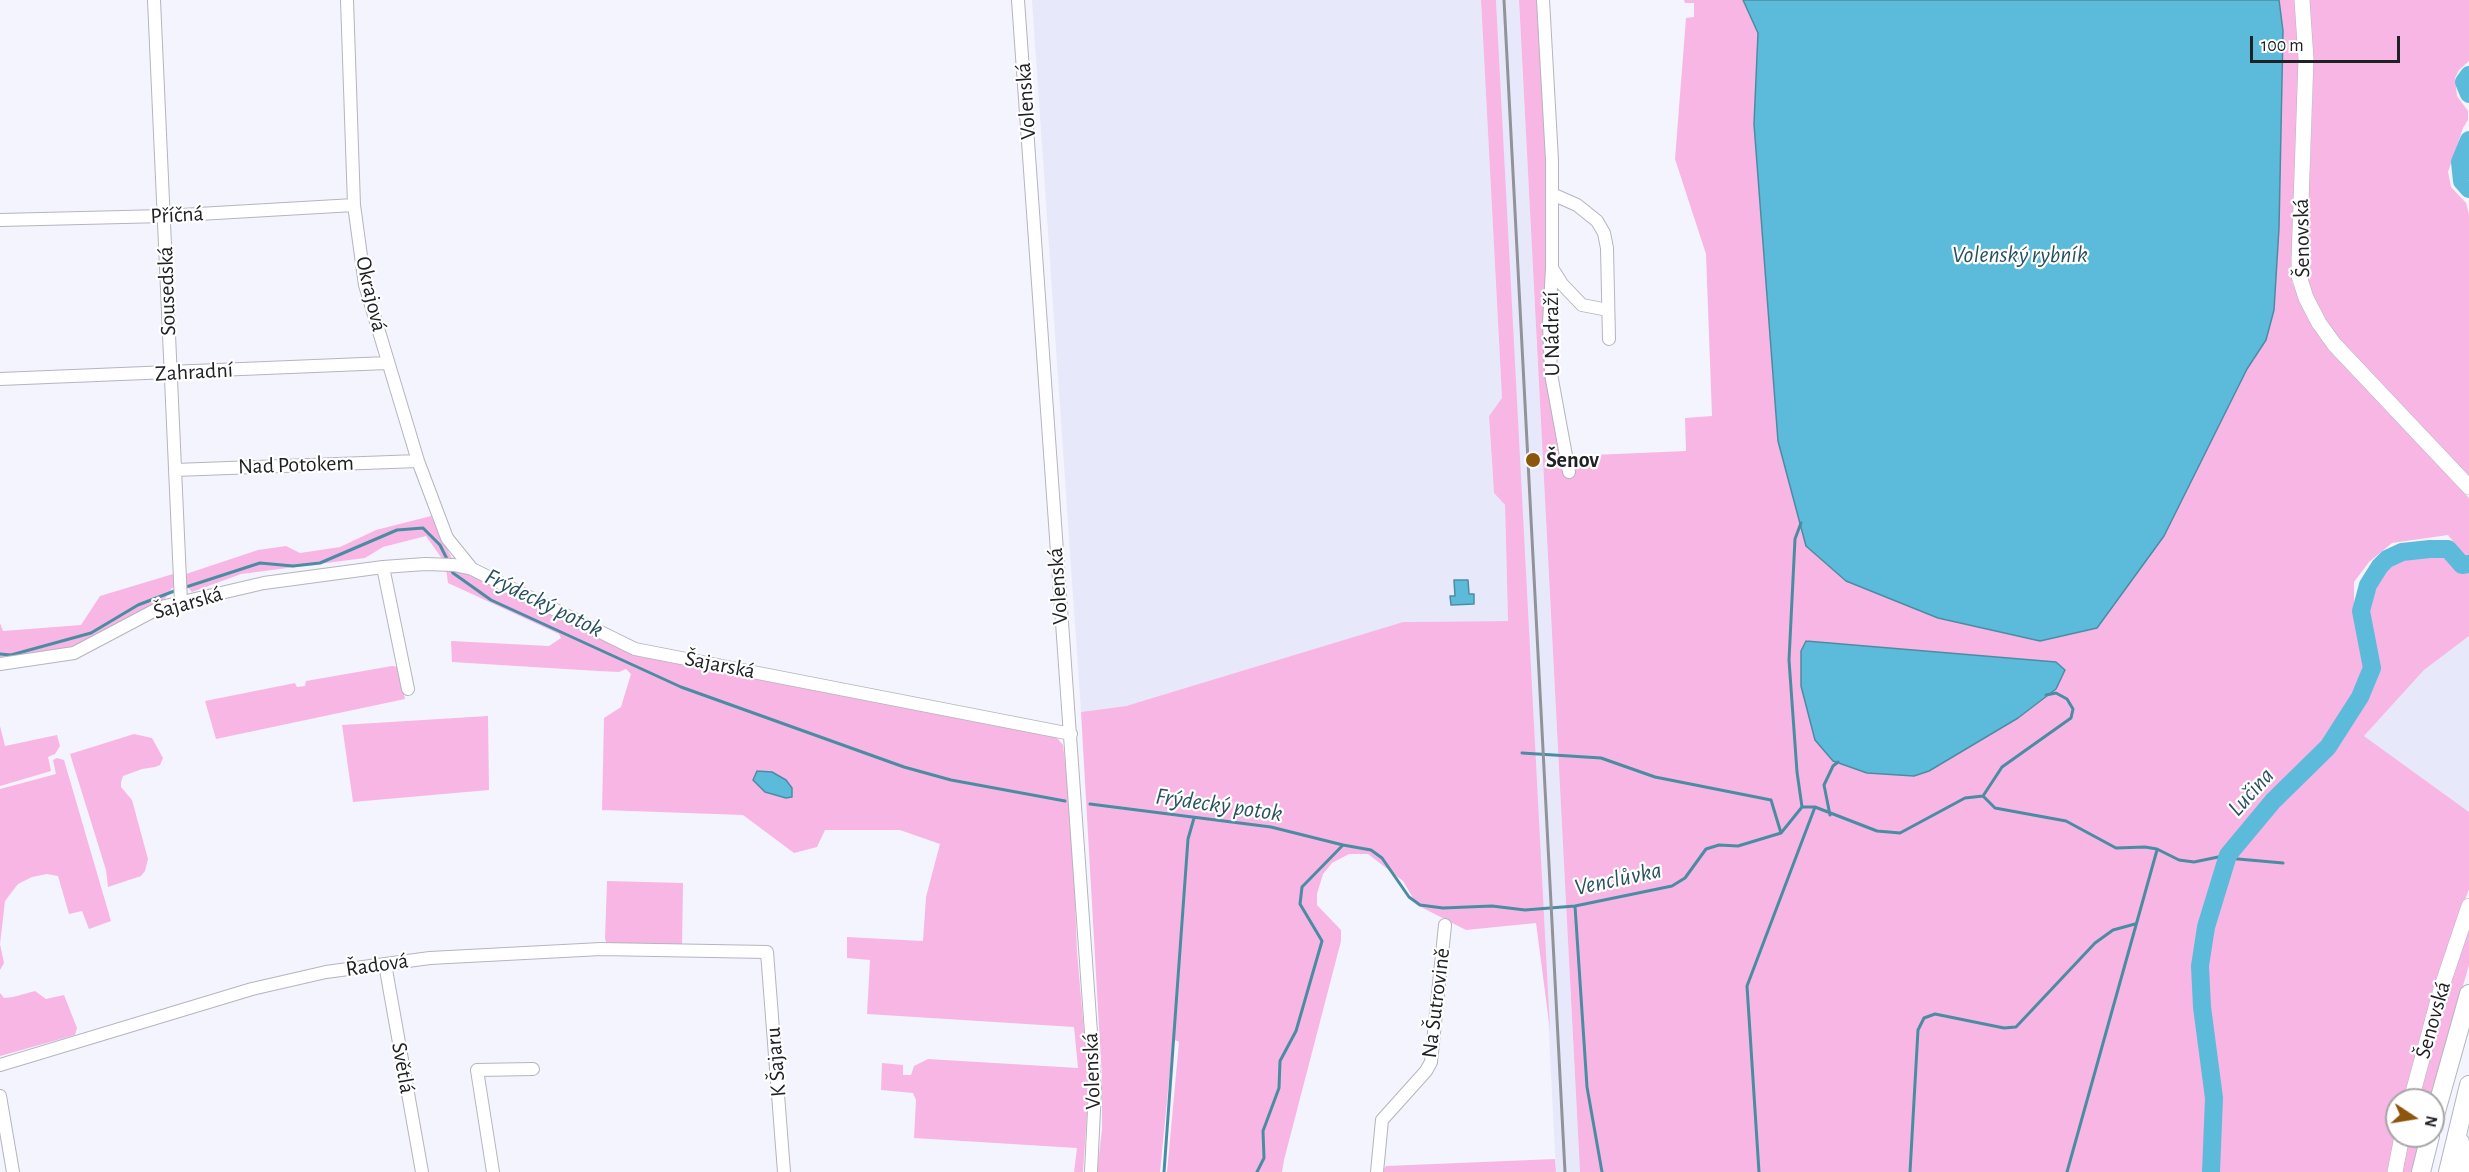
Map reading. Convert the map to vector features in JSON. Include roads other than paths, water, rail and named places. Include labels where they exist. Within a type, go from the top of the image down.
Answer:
[{"type":"highway","points":[[2443,1088],[2469,994]]},
{"type":"highway","points":[[2448,1172],[2468,1090]]},
{"type":"highway","points":[[2464,1172],[2460,1149],[2468,1090]]},
{"type":"highway","points":[[2421,1172],[2427,1148]]},
{"type":"main road","name":"Šenovská","points":[[2302,0],[2306,59],[2299,276],[2306,298],[2319,323],[2334,344],[2469,487]]},
{"type":"main road","name":"Šenovská","points":[[2414,1088],[2441,988],[2469,906]]},
{"type":"main road","points":[[2395,1172],[2400,1148]]},
{"type":"street","name":"Sousedská","points":[[154,0],[181,599]]},
{"type":"street","name":"Okrajová","points":[[347,0],[354,206],[365,285],[418,460],[447,538],[472,569]]},
{"type":"street","name":"Volenská","points":[[1018,0],[1095,1089],[1091,1172]]},
{"type":"street","name":"U Nádraží","points":[[1543,0],[1552,160],[1552,268],[1549,323],[1551,374],[1569,472]]},
{"type":"street","points":[[1552,194],[1577,205],[1597,221],[1604,233],[1607,248],[1609,339]]},
{"type":"street","name":"Příčná","points":[[0,220],[164,216],[354,206]]},
{"type":"street","points":[[1552,268],[1572,297],[1582,305],[1608,310]]},
{"type":"street","name":"Zahradní","points":[[0,379],[387,363]]},
{"type":"street","name":"Nad Potokem","points":[[175,470],[418,460]]},
{"type":"street","name":"Šajarská","points":[[0,664],[74,653],[161,607],[181,599],[264,583],[383,567],[450,565],[472,569],[635,649],[1071,734]]},
{"type":"street","points":[[383,567],[408,689]]},
{"type":"street","name":"Na Šutrovině","points":[[1377,1172],[1382,1119],[1426,1071],[1431,1062],[1445,925]]},
{"type":"street","name":"Řadová","points":[[0,1065],[252,988],[326,972],[430,958],[601,950],[767,952]]},
{"type":"street","name":"K Šajaru","points":[[767,952],[784,1172]]},
{"type":"street","name":"Světlá","points":[[385,964],[422,1172]]},
{"type":"street","points":[[493,1172],[477,1070],[533,1069]]},
{"type":"street","points":[[0,1096],[13,1172]]},
{"type":"water","name":"Volenský rybník","points":[[1743,0],[2279,0],[2283,31],[2279,228],[2274,310],[2266,340],[2247,369],[2164,536],[2097,628],[2040,641],[1938,618],[1846,581],[1806,546],[1778,441],[1754,124],[1758,33]]},
{"type":"water","points":[[1454,580],[1468,580],[1469,594],[1474,594],[1474,604],[1451,605],[1450,596],[1455,596]]},
{"type":"water","points":[[1806,641],[2056,662],[2065,670],[2056,689],[2018,718],[1929,771],[1914,776],[1867,773],[1833,761],[1815,740],[1801,686],[1801,651]]},
{"type":"water","points":[[757,771],[772,772],[786,780],[792,788],[792,797],[786,798],[765,792],[753,780]]},
{"type":"waterway","name":"Lučina","points":[[2469,75],[2464,82],[2469,94]]},
{"type":"waterway","name":"Lučina","points":[[2469,140],[2460,162],[2462,181],[2469,189]]},
{"type":"waterway","points":[[1801,523],[1795,539],[1789,660],[1797,772],[1802,807]]},
{"type":"waterway","name":"Frýdecký potok","points":[[183,588],[260,563],[293,566],[320,563],[397,530],[423,528],[440,545],[448,561]]},
{"type":"waterway","name":"Lučina","points":[[2211,1172],[2214,1098],[2202,1007],[2200,966],[2206,927],[2228,855],[2273,801],[2328,747],[2360,697],[2372,668],[2361,611],[2368,585],[2380,566],[2387,559],[2402,552],[2430,549],[2448,549],[2462,565],[2469,564]]},
{"type":"waterway","name":"Frýdecký potok","points":[[450,567],[453,573],[491,600],[681,687],[904,767],[951,780],[1065,801]]},
{"type":"waterway","name":"Frýdecký potok","points":[[0,654],[11,655],[91,633],[138,605],[177,590]]},
{"type":"waterway","points":[[1983,796],[2002,767],[2071,718],[2073,709],[2067,699],[2056,693],[2046,695]]},
{"type":"waterway","points":[[1522,753],[1601,758],[1655,777],[1771,800],[1781,833]]},
{"type":"waterway","points":[[1830,815],[1824,785],[1833,766],[1838,762]]},
{"type":"waterway","name":"Venclůvka","points":[[1257,1172],[1264,1158],[1263,1131],[1279,1088],[1280,1061],[1296,1031],[1322,941],[1300,904],[1302,887],[1343,845],[1371,850],[1382,858],[1409,897],[1420,905],[1443,908],[1492,906],[1525,910],[1575,906],[1672,886],[1685,878],[1706,849],[1719,845],[1738,846],[1781,833],[1802,807],[1815,807],[1877,831],[1900,833],[1965,798],[1983,796],[1995,808],[2066,821],[2116,848],[2157,849],[2179,860],[2194,862],[2228,855]]},
{"type":"waterway","name":"Frýdecký potok","points":[[1090,804],[1271,827],[1343,845]]},
{"type":"waterway","points":[[1759,1172],[1747,986],[1815,807]]},
{"type":"waterway","points":[[1164,1172],[1188,839],[1194,818]]},
{"type":"waterway","points":[[2067,1172],[2157,850]]},
{"type":"waterway","points":[[2227,858],[2283,863]]},
{"type":"waterway","points":[[1575,906],[1587,1087],[1602,1172]]},
{"type":"waterway","points":[[1910,1172],[1918,1030],[1924,1018],[1935,1014],[2004,1028],[2016,1027],[2095,943],[2113,930],[2135,924]]},
{"type":"railway","points":[[1504,0],[1565,1172]]},
{"type":"place","name":"Šenov","points":[[1533,460]]}]
